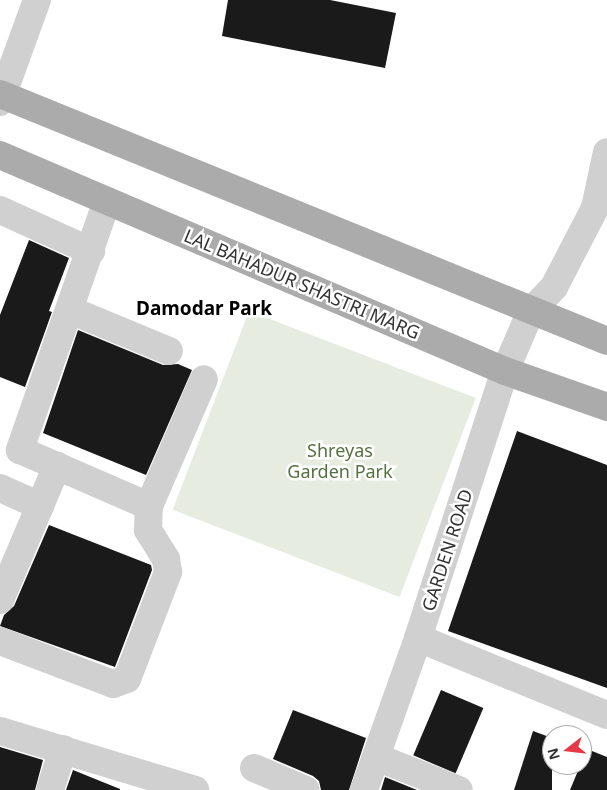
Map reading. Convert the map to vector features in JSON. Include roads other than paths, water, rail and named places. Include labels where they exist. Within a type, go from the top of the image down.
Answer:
[{"type":"main road","points":[[1,97],[607,341]]},
{"type":"main road","name":"LAL BAHADUR SHASTRI MARG","points":[[0,155],[505,370],[607,407]]},
{"type":"street","points":[[1,97],[37,0]]},
{"type":"street","points":[[531,311],[554,288],[595,208],[607,152]]},
{"type":"street","points":[[107,202],[70,310],[10,447],[149,506]]},
{"type":"street","points":[[0,210],[91,250]]},
{"type":"street","points":[[70,310],[168,351]]},
{"type":"street","name":"GARDEN ROAD","points":[[364,790],[383,760],[418,638],[505,370],[531,311]]},
{"type":"street","points":[[0,641],[113,684],[127,679],[168,572],[166,559],[148,530],[149,506],[204,379]]},
{"type":"street","points":[[0,600],[57,466]]},
{"type":"street","points":[[0,488],[40,506]]},
{"type":"street","points":[[418,638],[607,714]]},
{"type":"street","points":[[0,732],[63,749],[145,783],[194,790]]},
{"type":"street","points":[[50,790],[63,749]]},
{"type":"street","points":[[381,790],[383,760],[459,790]]},
{"type":"street","points":[[254,768],[306,790]]},
{"type":"district","name":"Damodar Park","points":[[204,309]]},
{"type":"park label","name":"Shreyas Garden Park","points":[[340,461]]}]
